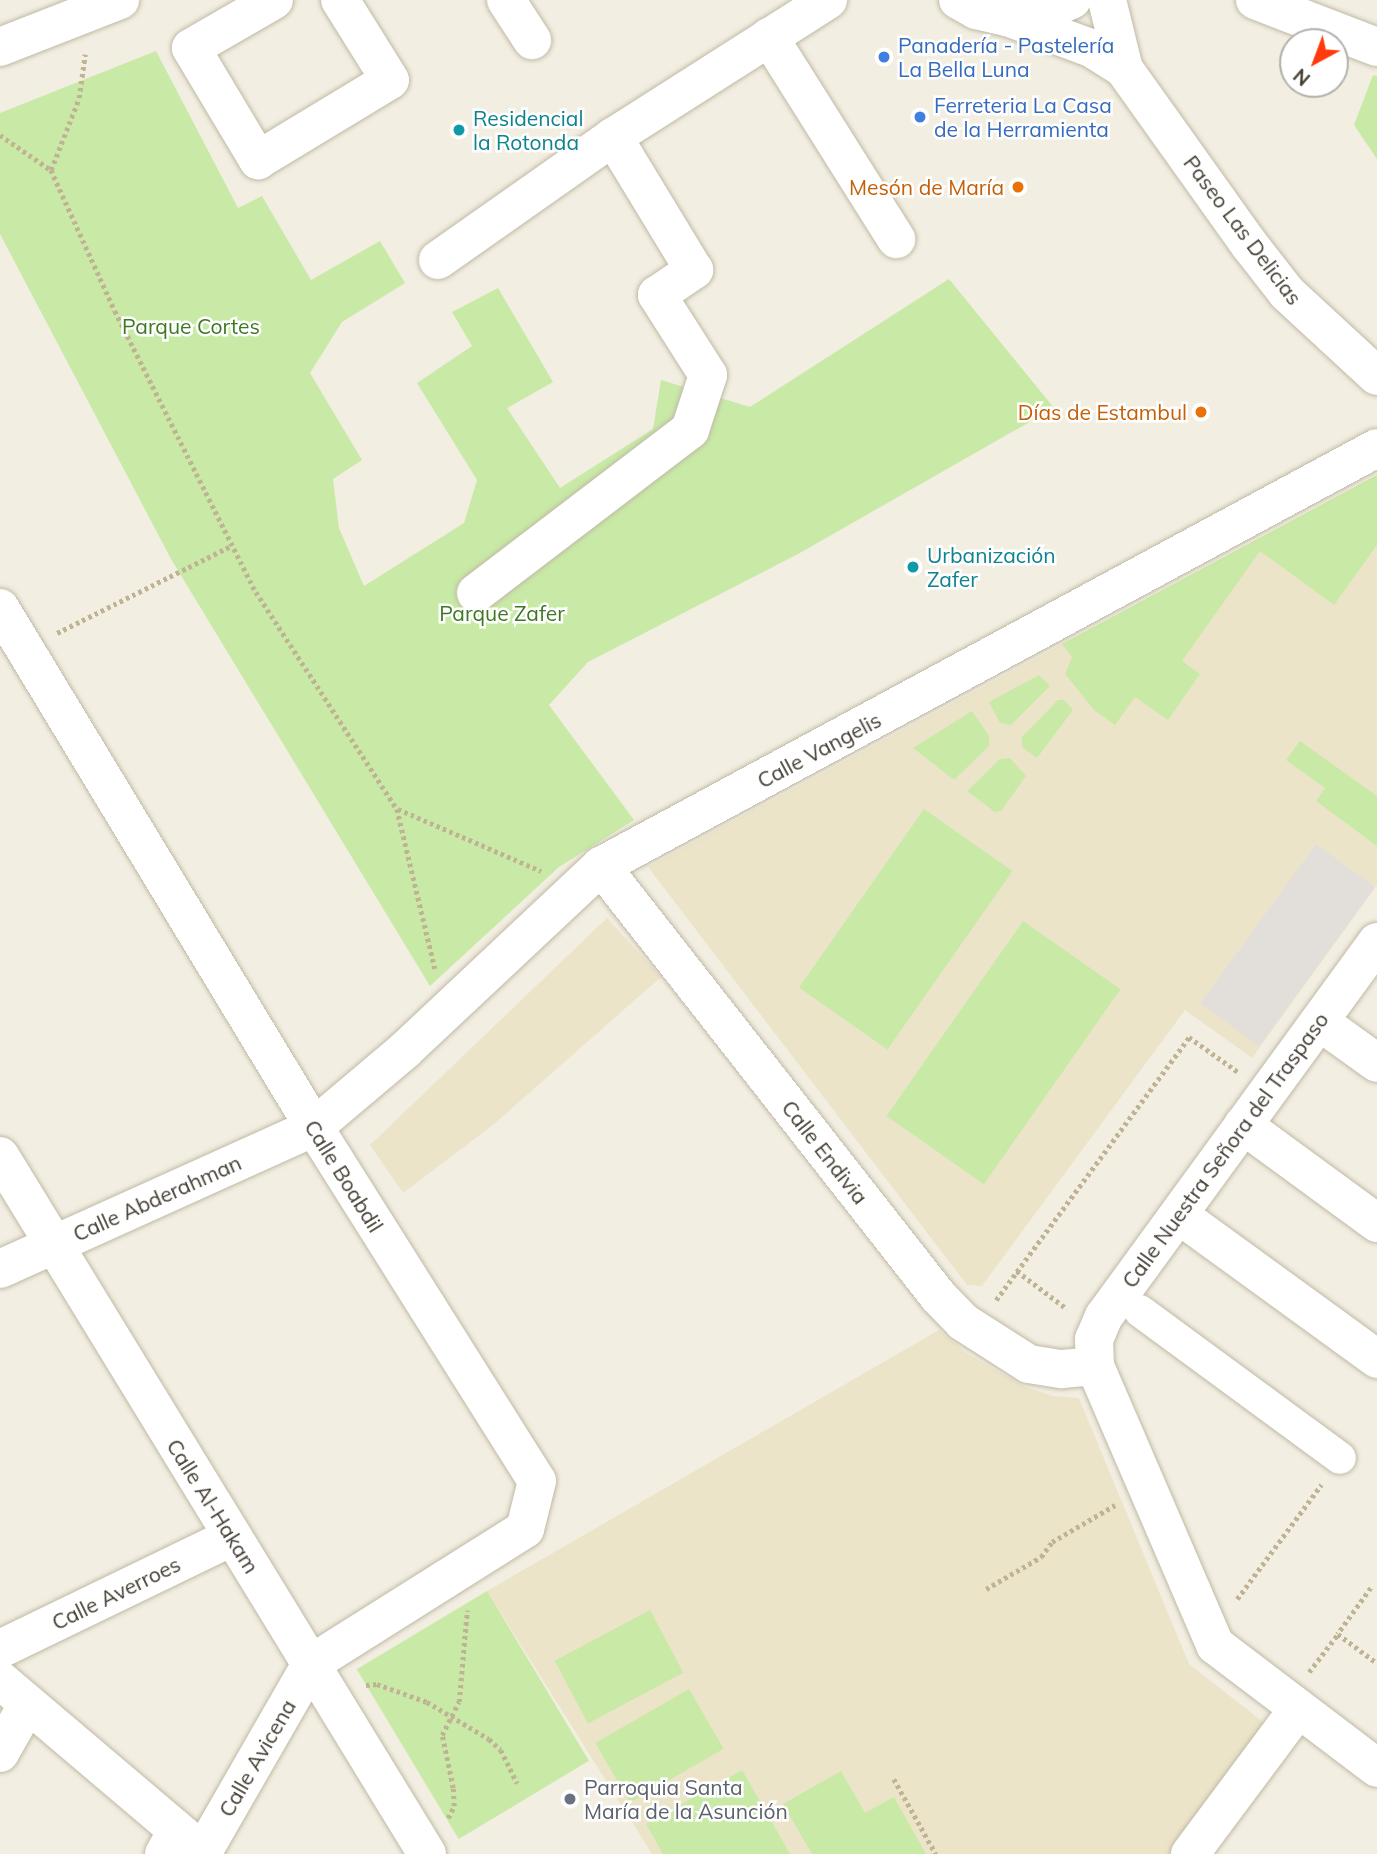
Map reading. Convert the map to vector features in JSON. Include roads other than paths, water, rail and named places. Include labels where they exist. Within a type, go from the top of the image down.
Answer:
[{"type":"street","points":[[274,0],[191,48],[258,160],[390,80],[340,0]]},
{"type":"street","points":[[506,0],[532,40]]},
{"type":"street","points":[[439,260],[613,137],[828,0]]},
{"type":"street","points":[[958,0],[976,10],[1007,17],[1040,14],[1072,0]]},
{"type":"street","name":"Paseo Las Delicias","points":[[1107,0],[1125,69],[1287,293],[1377,376]]},
{"type":"street","points":[[1261,1],[1377,47]]},
{"type":"street","points":[[0,47],[106,7]]},
{"type":"street","name":"Paseo Las Delicias","points":[[1007,17],[1091,48],[1125,69]]},
{"type":"street","points":[[769,37],[896,239]]},
{"type":"street","points":[[476,593],[690,430],[708,375],[657,295],[694,270],[613,137]]},
{"type":"street","name":"Calle Vangelis","points":[[314,1127],[446,1010],[590,876],[1377,448]]},
{"type":"street","name":"Calle Boabdil","points":[[0,608],[11,655],[537,1481],[525,1529],[311,1664]]},
{"type":"street","name":"Calle Endivia","points":[[590,876],[938,1296],[963,1322],[1029,1364],[1062,1369],[1095,1366]]},
{"type":"street","name":"Calle Nuestra Señora del Traspaso","points":[[1095,1366],[1094,1339],[1104,1316],[1377,942]]},
{"type":"street","points":[[1320,1022],[1377,1063]]},
{"type":"street","points":[[1243,1125],[1377,1223]]},
{"type":"street","name":"Calle Abderahman","points":[[0,1269],[314,1127]]},
{"type":"street","name":"Calle Al-Hakam","points":[[0,1156],[427,1854]]},
{"type":"street","points":[[1179,1215],[1377,1359]]},
{"type":"street","points":[[1140,1311],[1340,1458]]},
{"type":"street","points":[[1095,1366],[1215,1645],[1377,1768]]},
{"type":"street","name":"Calle Averroes","points":[[0,1649],[232,1537]]},
{"type":"street","name":"Calle Avicena","points":[[187,1848],[311,1664]]},
{"type":"street","points":[[0,1753],[13,1693],[187,1848]]},
{"type":"street","points":[[1190,1854],[1298,1709]]},
{"type":"place","name":"Panadería - Pastelería La Bella Luna","points":[[884,57]]},
{"type":"place","name":"Ferreteria La Casa de la Herramienta","points":[[920,117]]},
{"type":"place","name":"Residencial la Rotonda","points":[[459,130]]},
{"type":"place","name":"Mesón de María","points":[[1018,187]]},
{"type":"place","name":"Días de Estambul","points":[[1201,412]]},
{"type":"place","name":"Urbanización Zafer","points":[[913,567]]},
{"type":"place","name":"Parroquia Santa María de la Asunción","points":[[570,1799]]},
{"type":"park label","name":"Parque Cortes","points":[[191,326]]},
{"type":"park label","name":"Parque Zafer","points":[[502,613]]}]
